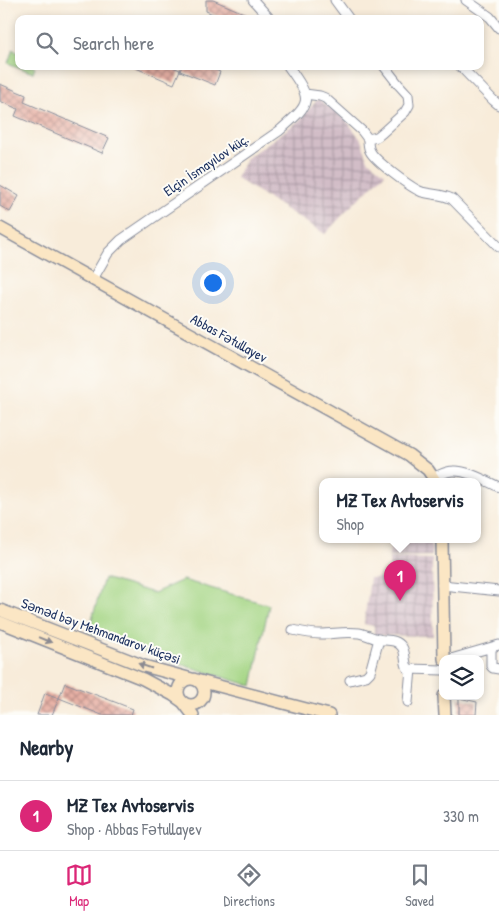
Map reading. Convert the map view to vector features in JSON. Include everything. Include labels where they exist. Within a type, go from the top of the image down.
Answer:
[{"type":"main road","name":"Abbas Fətullayev","points":[[0,228],[409,455],[428,470],[434,478]]},
{"type":"main road","points":[[442,543],[444,655]]},
{"type":"main road","name":"Səməd bəy Mehmandarov küçəsi","points":[[0,610],[144,666],[329,715]]},
{"type":"main road","name":"Səməd bəy Mehmandarov küçəsi","points":[[0,622],[142,679],[183,702]]},
{"type":"main road","points":[[193,715],[179,695],[179,687],[184,681],[194,679],[202,685],[203,694],[199,715]]},
{"type":"main road","points":[[183,702],[191,704],[213,691],[237,690]]},
{"type":"main road","points":[[444,700],[445,715]]},
{"type":"street","points":[[253,0],[266,15]]},
{"type":"street","points":[[335,0],[346,15]]},
{"type":"street","points":[[466,0],[490,17],[499,28]]},
{"type":"street","points":[[291,70],[301,84],[305,94],[320,96],[329,100],[362,131],[368,139],[368,147],[374,158],[419,190],[430,194],[444,195],[452,199],[499,247]]},
{"type":"street","points":[[368,139],[377,137],[382,133],[405,112],[409,105],[408,94],[387,70]]},
{"type":"street","points":[[464,70],[499,105]]},
{"type":"street","name":"Elçin İsmayılov küç.","points":[[93,279],[104,259],[116,245],[279,132],[303,110],[305,94]]},
{"type":"street","points":[[439,478],[453,471],[461,472],[473,474],[499,487]]},
{"type":"street","points":[[442,585],[499,591]]},
{"type":"street","points":[[294,630],[320,634],[359,633],[396,642],[401,645],[404,651],[408,669],[439,670]]},
{"type":"street","points":[[350,680],[366,676],[370,672],[379,639]]},
{"type":"street","points":[[466,655],[495,647],[491,666],[499,669]]},
{"type":"street","points":[[408,702],[410,669]]},
{"type":"shaded area","points":[[318,99],[347,121],[361,140],[368,160],[385,174],[325,234],[236,178],[247,158],[300,120]]},
{"type":"shaded area","points":[[392,543],[431,543],[432,556],[389,557]]},
{"type":"shaded area","points":[[389,558],[432,559],[433,636],[374,635],[374,626],[364,624],[370,578],[390,577]]},
{"type":"green space","points":[[13,49],[15,51],[15,66],[8,63]]},
{"type":"green space","points":[[104,578],[154,593],[183,580],[269,605],[252,686],[163,659],[88,632]]},
{"type":"building","points":[[206,0],[213,0],[249,15],[215,15],[206,11]]},
{"type":"building","points":[[141,70],[180,70],[174,84]]},
{"type":"building","points":[[215,70],[220,72],[215,85],[180,71]]},
{"type":"building","points":[[0,84],[26,95],[24,102],[109,138],[102,153],[15,116],[18,109],[0,101]]},
{"type":"building","points":[[0,185],[19,196],[10,212],[0,206]]},
{"type":"building","points":[[65,683],[133,709],[131,715],[102,715],[59,698]]},
{"type":"building","points":[[45,693],[59,698],[52,715],[37,715]]},
{"type":"building","points":[[459,700],[477,702],[476,715],[459,715]]},
{"type":"place","name":"MZ Tex Avtoservis","points":[[400,601]]}]
